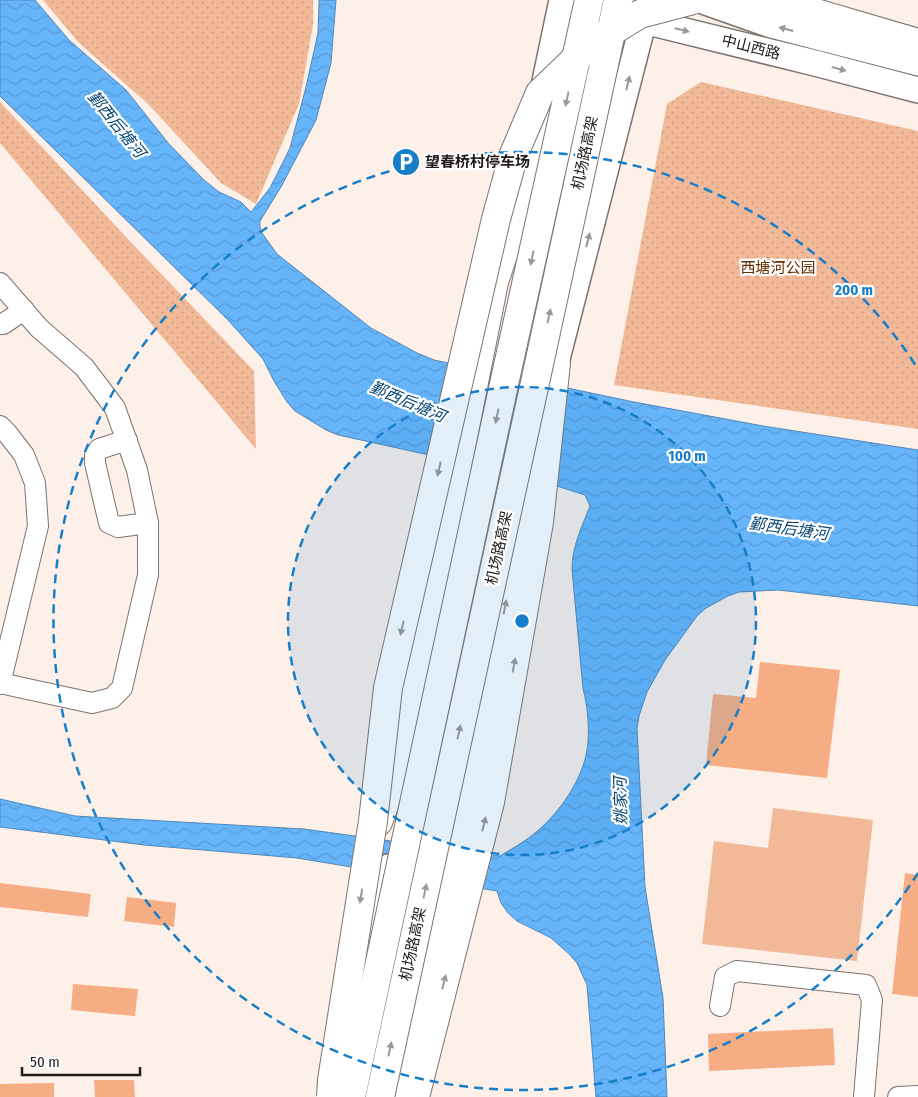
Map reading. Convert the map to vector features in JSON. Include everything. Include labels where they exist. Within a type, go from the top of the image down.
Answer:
[{"type":"highway","name":"机场路高架","points":[[351,1097],[587,0]]},
{"type":"highway","name":"机场路高架","points":[[380,1097],[618,0]]},
{"type":"highway","points":[[330,1097],[368,848],[388,688],[496,219],[514,154],[540,93],[592,44],[640,14],[693,0]]},
{"type":"highway","points":[[746,0],[786,4],[918,43]]},
{"type":"highway","points":[[368,848],[396,772],[494,282],[517,212]]},
{"type":"highway","points":[[415,1097],[490,802],[539,522],[557,359]]},
{"type":"main road","points":[[330,1097],[400,817],[429,680],[517,212],[562,0]]},
{"type":"main road","name":"中山西路","points":[[587,0],[646,11],[815,63],[918,90]]},
{"type":"main road","name":"中山西路","points":[[700,0],[770,25],[918,63]]},
{"type":"main road","points":[[401,1097],[460,826],[557,359],[646,11]]},
{"type":"street","points":[[0,283],[39,328],[84,367],[116,408],[137,470],[148,523],[148,575],[122,688],[112,698],[92,703],[0,683],[38,526],[35,483],[24,455],[7,432],[0,426]]},
{"type":"street","points":[[0,324],[3,324],[24,310]]},
{"type":"street","points":[[127,440],[98,449],[95,455],[95,463],[109,523],[118,527],[148,523]]},
{"type":"street","points":[[720,1006],[725,978],[738,971],[866,985],[872,1000],[864,1097]]},
{"type":"street","points":[[898,1097],[918,1096]]},
{"type":"green space","points":[[43,0],[313,0],[313,25],[299,104],[256,204],[221,183],[148,104],[79,43]]},
{"type":"green space","name":"西塘河公园","points":[[701,82],[918,131],[918,429],[614,385],[667,104]]},
{"type":"green space","points":[[0,102],[254,371],[256,449],[0,143]]},
{"type":"green space","points":[[773,808],[873,820],[857,961],[702,944],[714,841],[768,848]]},
{"type":"water","points":[[0,0],[35,0],[69,40],[126,90],[169,144],[204,180],[219,192],[241,202],[251,212],[270,188],[290,148],[318,33],[319,0],[336,0],[331,63],[316,120],[281,187],[260,221],[260,227],[262,233],[277,254],[371,328],[434,360],[634,402],[763,426],[918,450],[918,606],[778,590],[739,592],[706,608],[697,616],[665,660],[647,692],[637,728],[645,887],[663,998],[667,1097],[596,1097],[587,985],[577,963],[551,938],[517,921],[508,913],[501,903],[497,891],[297,858],[144,845],[0,827],[0,799],[75,816],[304,829],[500,856],[539,830],[551,818],[577,781],[585,760],[588,743],[588,720],[583,689],[572,561],[590,506],[585,495],[525,476],[338,435],[295,411],[274,381],[263,359],[228,320],[0,96]]},
{"type":"building","points":[[760,662],[840,670],[827,778],[706,765],[713,694],[756,698]]},
{"type":"building","points":[[905,873],[918,875],[918,997],[892,994]]},
{"type":"building","points":[[0,883],[91,894],[88,917],[0,907]]},
{"type":"building","points":[[127,897],[176,903],[174,927],[124,921]]},
{"type":"building","points":[[73,984],[138,989],[135,1016],[71,1010]]},
{"type":"building","points":[[833,1028],[835,1065],[709,1071],[708,1034]]},
{"type":"building","points":[[94,1080],[134,1080],[135,1097],[95,1097]]},
{"type":"building","points":[[54,1083],[54,1097],[0,1097],[0,1084]]},
{"type":"place","name":"望春桥村停车场","points":[[406,162]]},
{"type":"water label","name":"鄞西后塘河","points":[[117,124]]},
{"type":"water label","name":"鄞西后塘河","points":[[408,401]]},
{"type":"water label","name":"鄞西后塘河","points":[[789,528]]},
{"type":"water label","name":"姚家河","points":[[620,801]]}]
